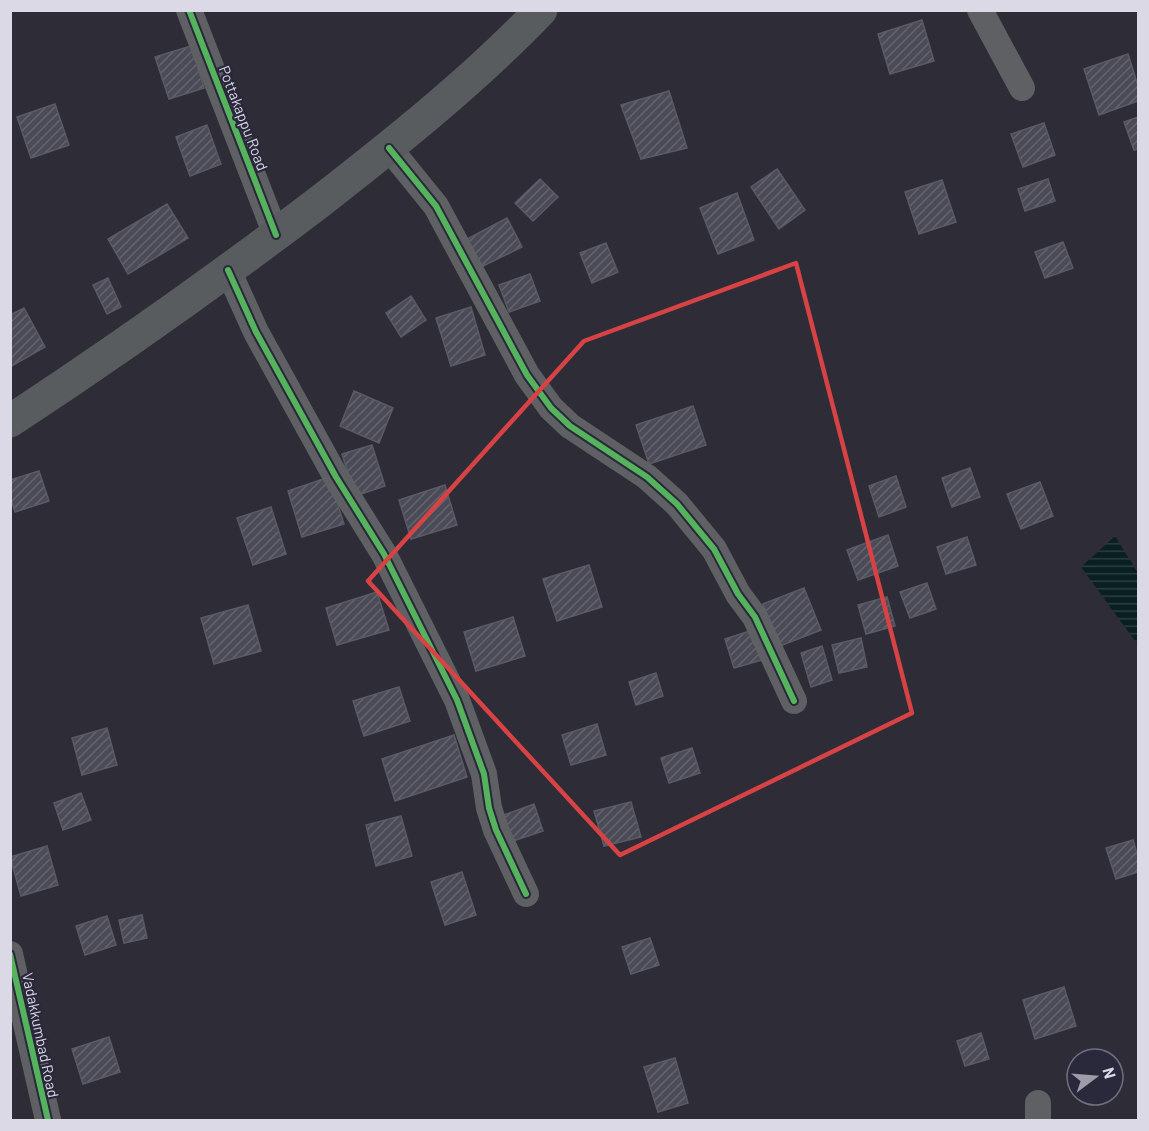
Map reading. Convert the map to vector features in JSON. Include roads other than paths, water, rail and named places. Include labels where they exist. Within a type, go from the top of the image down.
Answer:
[{"type":"main road","points":[[10,421],[111,355],[276,235],[389,148],[514,39],[541,10]]},
{"type":"street","name":"Pottakappu Road","points":[[189,10],[276,235]]},
{"type":"street","points":[[980,10],[1022,88]]},
{"type":"street","points":[[389,148],[436,206],[527,375],[551,408],[570,426],[647,477],[677,504],[714,549],[738,594],[755,617],[794,701]]},
{"type":"street","points":[[228,270],[256,332],[336,477],[384,554],[457,700],[484,774],[489,808],[496,830],[526,894]]},
{"type":"street","name":"Vadakkumbad Road","points":[[12,962],[48,1120]]}]
